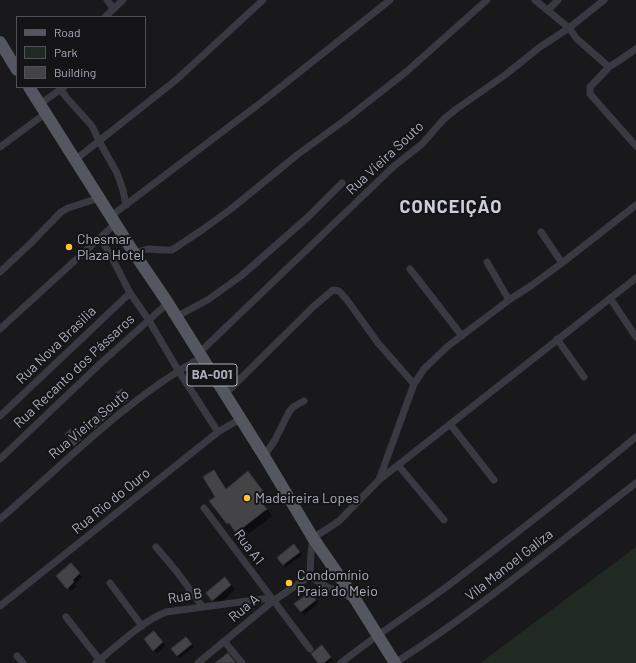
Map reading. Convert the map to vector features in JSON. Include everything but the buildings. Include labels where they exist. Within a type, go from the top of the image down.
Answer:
[{"type":"main road","points":[[0,42],[16,66]]},
{"type":"main road","name":"BA-001","points":[[30,88],[134,254],[168,303],[224,395],[264,456],[313,538],[355,599],[395,663]]},
{"type":"street","points":[[107,0],[114,9]]},
{"type":"street","points":[[106,16],[124,0]]},
{"type":"street","points":[[74,160],[176,80],[263,0]]},
{"type":"street","points":[[0,329],[100,238],[126,205],[390,0]]},
{"type":"street","points":[[134,254],[148,249],[172,250],[202,230],[406,72],[487,0]]},
{"type":"street","points":[[535,0],[569,28],[577,39],[609,67]]},
{"type":"street","points":[[548,10],[558,0]]},
{"type":"street","name":"Rua Vieira Souto","points":[[0,519],[119,414],[159,383],[200,355],[390,170],[422,144],[444,119],[540,47],[569,28],[604,0]]},
{"type":"street","points":[[636,49],[609,67],[590,87],[590,94],[636,146]]},
{"type":"street","points":[[0,147],[43,108],[61,88],[95,131],[119,177],[126,205]]},
{"type":"street","points":[[176,316],[209,298],[241,276],[308,217],[342,183]]},
{"type":"street","points":[[0,272],[61,212],[68,208],[99,198]]},
{"type":"street","points":[[378,480],[414,384],[431,362],[448,346],[509,300],[562,263],[636,205]]},
{"type":"street","points":[[541,232],[562,263]]},
{"type":"street","points":[[100,238],[130,293],[148,319],[178,370],[218,432]]},
{"type":"street","points":[[487,262],[509,300]]},
{"type":"street","points":[[410,269],[462,336]]},
{"type":"street","points":[[355,599],[325,586],[310,576],[313,538],[339,520],[378,480],[636,278]]},
{"type":"street","points":[[224,395],[302,317],[333,290],[339,291],[347,300],[378,343],[414,384]]},
{"type":"street","name":"Rua Nova Brasilia","points":[[0,416],[130,293]]},
{"type":"street","points":[[610,298],[636,336]]},
{"type":"street","name":"Rua Recanto dos Pássaros","points":[[0,459],[148,319],[168,303]]},
{"type":"street","points":[[557,339],[584,377]]},
{"type":"street","points":[[264,456],[275,440],[289,412],[304,401]]},
{"type":"street","name":"Rua Rio do Ouro","points":[[0,606],[218,432],[240,419]]},
{"type":"street","points":[[450,424],[494,480]]},
{"type":"street","points":[[341,663],[377,635],[410,614],[512,536],[574,488],[636,436]]},
{"type":"street","points":[[398,465],[444,520]]},
{"type":"street","name":"Vila Manoel Galiza","points":[[395,663],[430,641],[482,603],[636,483]]},
{"type":"street","name":"Rua A1","points":[[204,508],[310,649]]},
{"type":"street","points":[[156,547],[202,606]]},
{"type":"street","name":"Rua A","points":[[198,663],[271,599],[310,576]]},
{"type":"street","points":[[110,583],[142,626]]},
{"type":"street","name":"Rua B","points":[[99,662],[142,626],[166,612],[202,606],[271,599]]},
{"type":"street","points":[[66,617],[99,662]]},
{"type":"street","points":[[224,641],[242,663]]},
{"type":"street","points":[[17,656],[23,663]]},
{"type":"green space","points":[[636,547],[636,663],[480,663],[487,658]]},
{"type":"place","name":"Chesmar Plaza Hotel","points":[[69,247]]},
{"type":"place","name":"Madeireira Lopes","points":[[247,498]]},
{"type":"place","name":"Condomínio Praia do Meio","points":[[289,583]]},
{"type":"district","name":"CONCEIÇÃO","points":[[451,207]]}]
